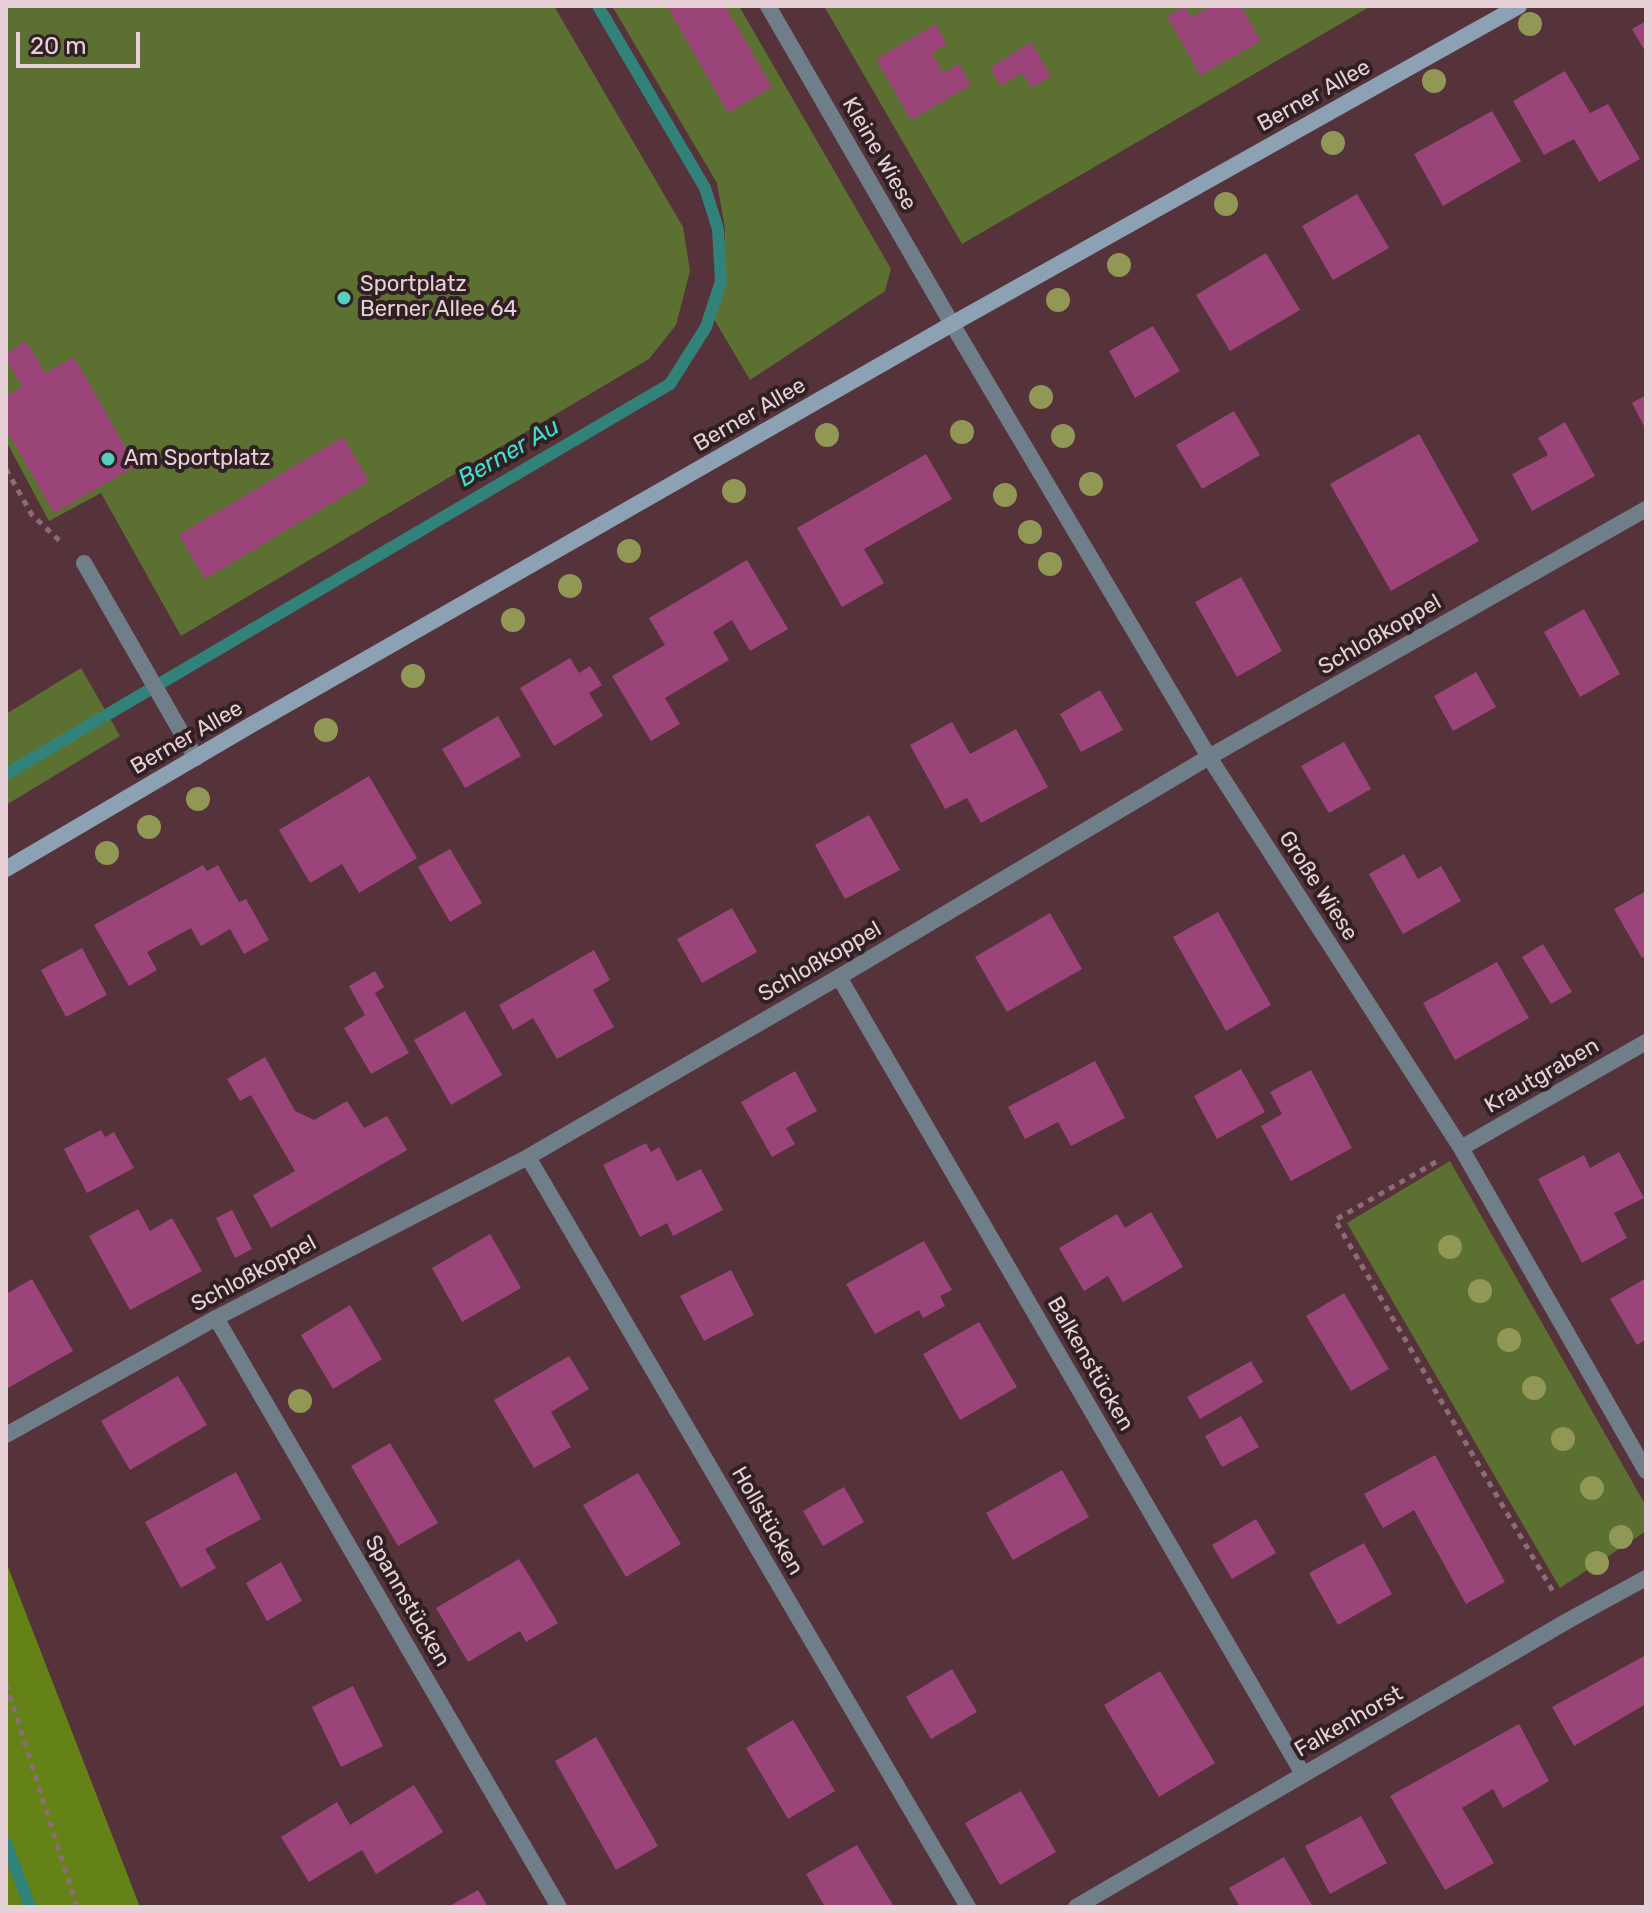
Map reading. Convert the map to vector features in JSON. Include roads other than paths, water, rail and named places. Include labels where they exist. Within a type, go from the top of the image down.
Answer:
[{"type":"street","name":"Kleine Wiese","points":[[768,6],[952,324]]},
{"type":"street","name":"Berner Allee","points":[[6,869],[952,324],[1519,6]]},
{"type":"street","name":"Große Wiese","points":[[952,324],[1209,757],[1461,1148],[1646,1471]]},
{"type":"street","name":"Schloßkoppel","points":[[6,1435],[216,1318],[528,1157],[1209,757],[1646,509]]},
{"type":"street","points":[[84,563],[196,758]]},
{"type":"street","name":"Balkenstücken","points":[[839,977],[1303,1774]]},
{"type":"street","name":"Krautgraben","points":[[1461,1148],[1646,1042]]},
{"type":"street","name":"Hollstücken","points":[[528,1157],[968,1907]]},
{"type":"street","name":"Spannstücken","points":[[216,1318],[559,1907]]},
{"type":"street","name":"Falkenhorst","points":[[1076,1907],[1646,1578]]},
{"type":"waterway","name":"Berner Au","points":[[6,774],[670,384],[706,327],[721,281],[718,229],[705,188],[598,6]]},
{"type":"waterway","name":"Berner Au","points":[[6,1843],[30,1907]]},
{"type":"place","name":"Sportplatz Berner Allee 64","points":[[344,298]]},
{"type":"place","name":"Am Sportplatz","points":[[108,459]]}]
